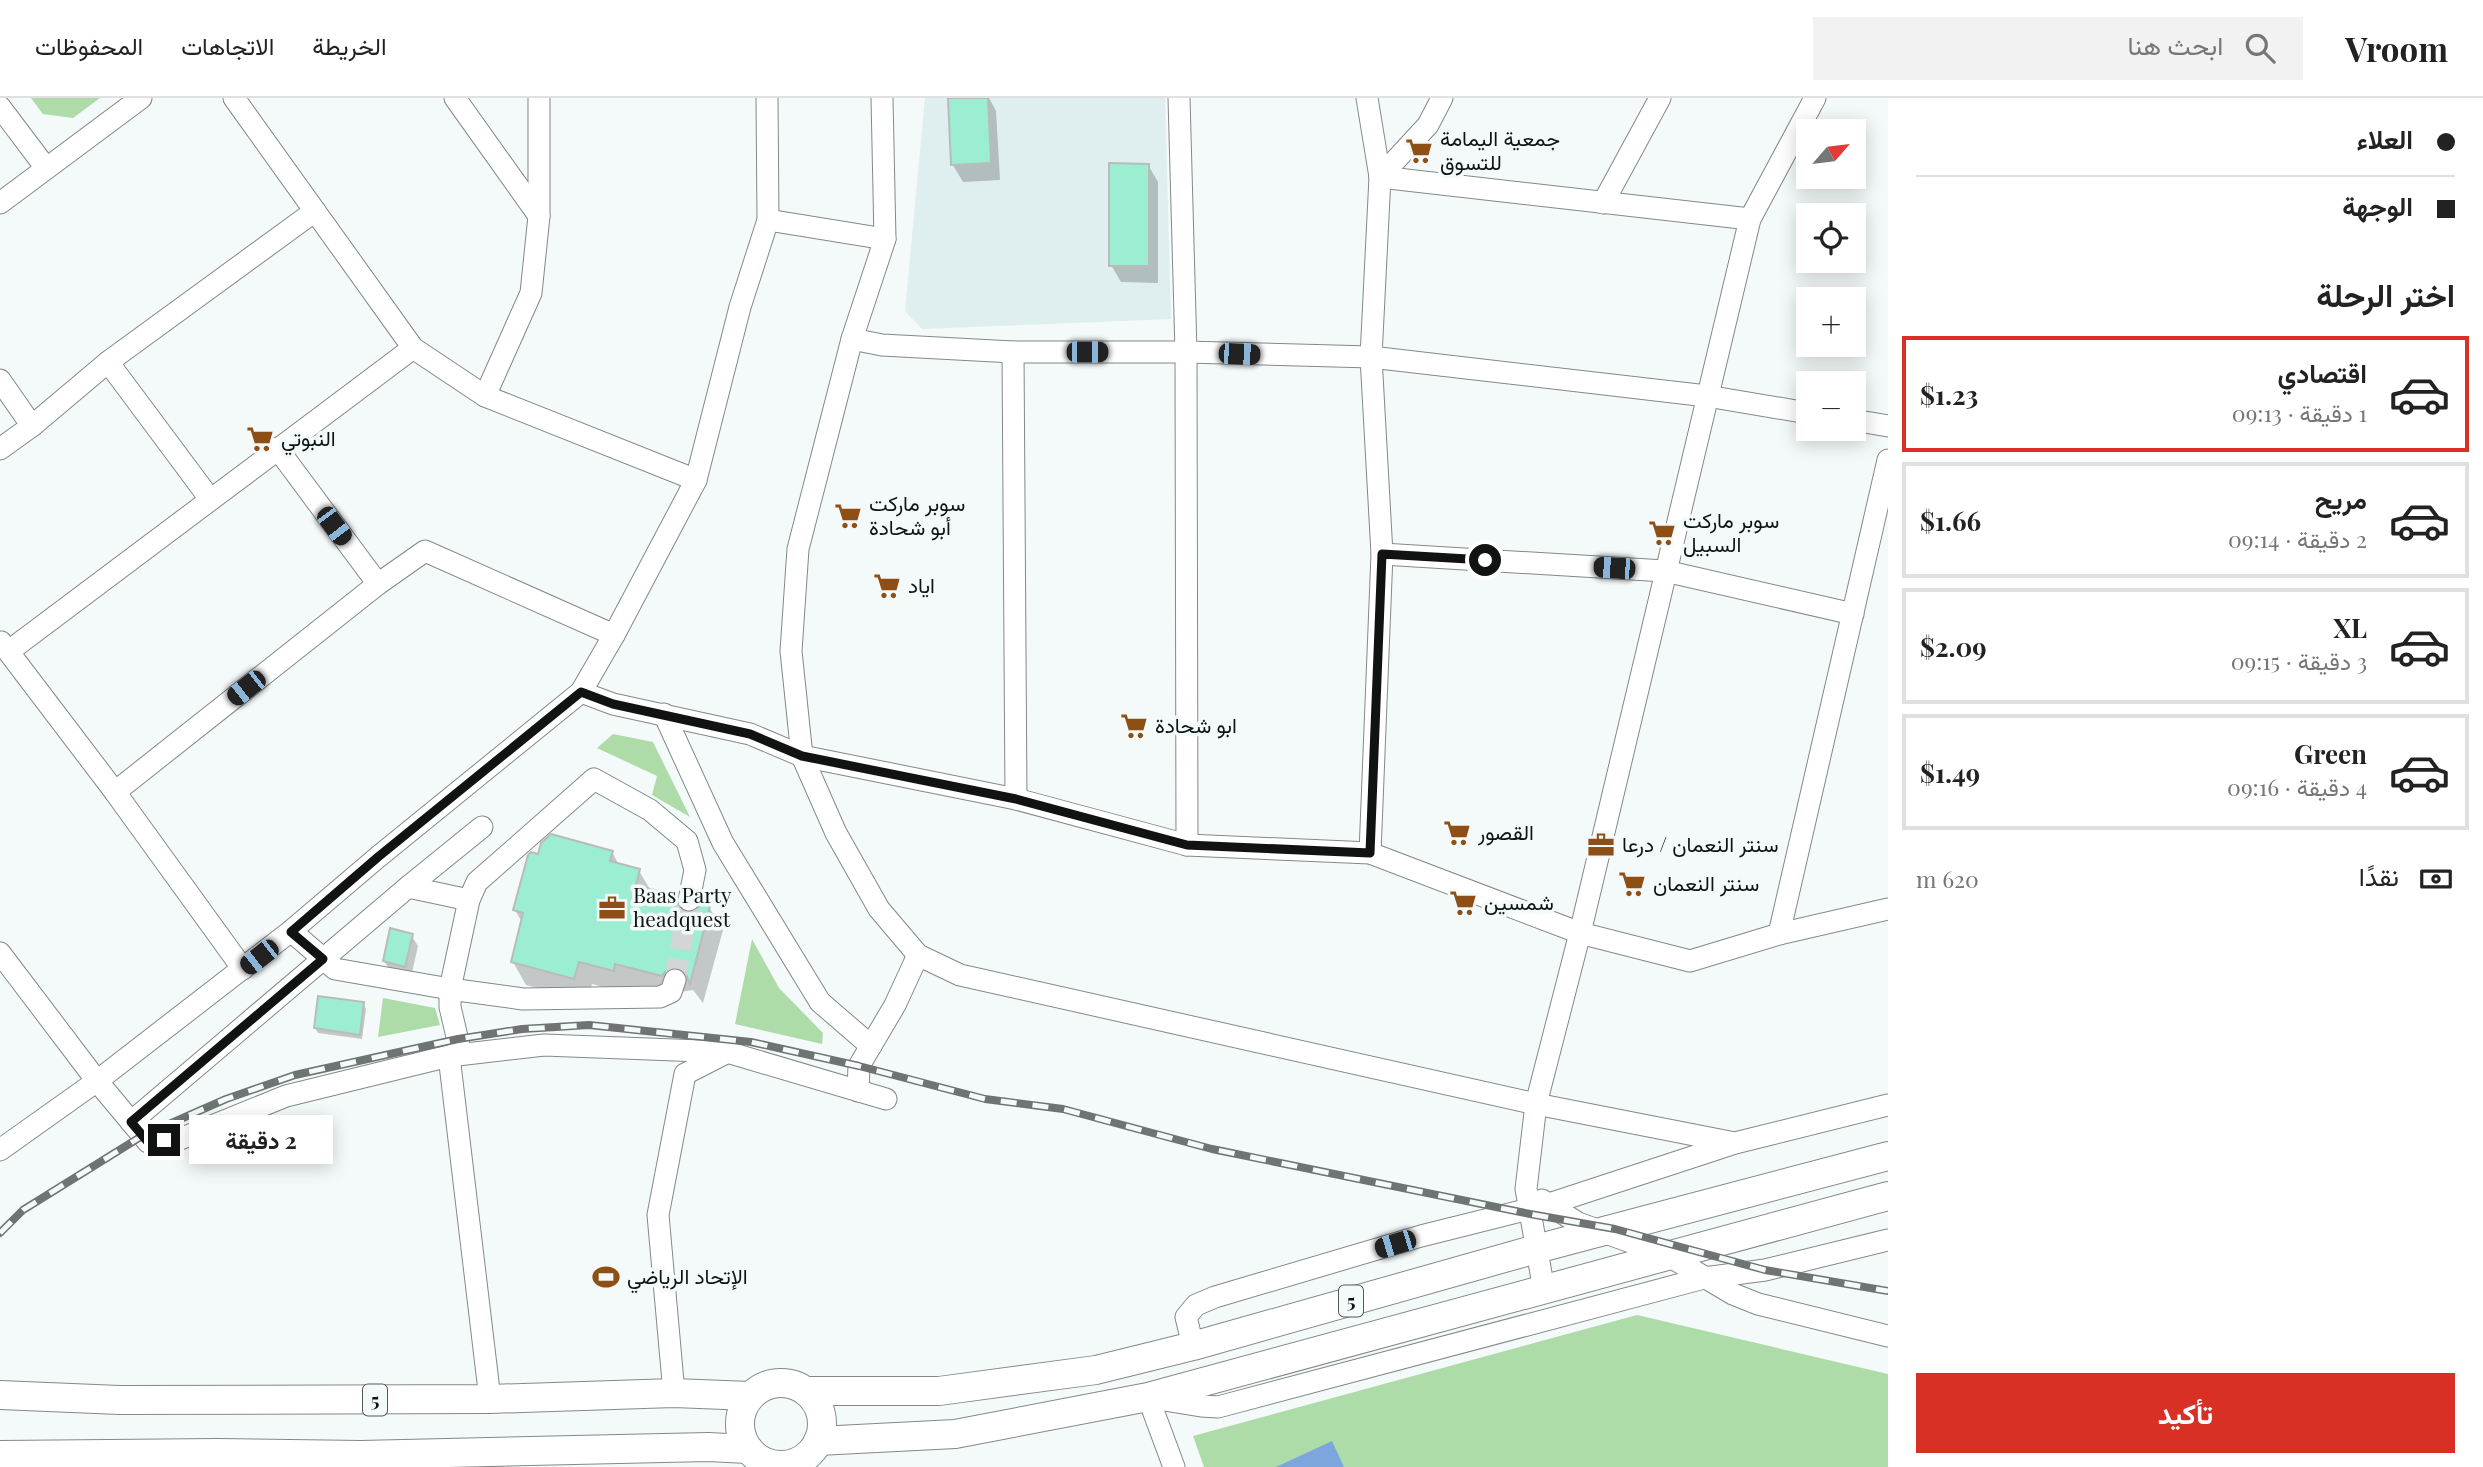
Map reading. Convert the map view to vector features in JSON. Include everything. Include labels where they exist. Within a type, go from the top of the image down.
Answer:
[{"type":"main road","name":"5","points":[[806,1391],[939,1391],[1096,1370],[1193,1346],[1536,1249],[1888,1156]]},
{"type":"main road","name":"5","points":[[818,1441],[955,1434],[1148,1397],[1888,1196]]},
{"type":"main road","points":[[0,1455],[74,1461],[708,1457],[754,1458],[770,1464],[798,1464],[818,1441],[822,1427],[821,1414],[806,1391],[783,1382],[760,1388],[750,1396],[740,1416],[739,1428],[754,1458]]},
{"type":"main road","name":"5","points":[[0,1395],[119,1400],[491,1399],[674,1393],[750,1396]]},
{"type":"street","points":[[0,203],[141,98]]},
{"type":"street","points":[[234,98],[413,348],[485,396],[696,480]]},
{"type":"street","points":[[456,98],[539,216]]},
{"type":"street","points":[[485,396],[531,293],[539,216],[538,98]]},
{"type":"street","points":[[0,1150],[97,1081],[291,932],[378,857],[581,692],[696,480],[740,307],[768,220],[767,98]]},
{"type":"street","points":[[882,98],[885,239],[852,339],[798,549],[792,651],[802,756],[836,833],[879,909],[918,955],[960,975],[1536,1104],[1735,1143]]},
{"type":"street","points":[[1180,98],[1186,352],[1187,845]]},
{"type":"street","points":[[1367,98],[1380,177],[1371,358],[1382,554],[1370,853]]},
{"type":"street","points":[[1380,177],[1428,125],[1443,98]]},
{"type":"street","points":[[1603,203],[1660,98]]},
{"type":"street","points":[[1544,1290],[1536,1249],[1536,1104],[1580,933],[1750,219],[1815,98]]},
{"type":"street","points":[[0,107],[46,167]]},
{"type":"street","points":[[1380,177],[1750,219]]},
{"type":"street","points":[[0,449],[32,426],[108,362],[315,211]]},
{"type":"street","points":[[768,220],[885,239]]},
{"type":"street","points":[[852,339],[882,345],[1013,352],[1186,352],[1371,358],[1707,396],[1796,410]]},
{"type":"street","points":[[243,969],[4,645],[210,499],[413,348]]},
{"type":"street","points":[[1013,352],[1016,799]]},
{"type":"street","points":[[108,362],[210,499]]},
{"type":"street","points":[[0,380],[32,426]]},
{"type":"street","points":[[1866,422],[1888,426]]},
{"type":"street","points":[[277,448],[378,584]]},
{"type":"street","points":[[1779,934],[1888,460]]},
{"type":"street","points":[[115,792],[378,584],[425,551],[614,635]]},
{"type":"street","points":[[1382,554],[1665,571],[1853,614]]},
{"type":"street","points":[[581,692],[613,704],[750,734],[802,756],[1016,799],[1187,845],[1370,853],[1580,933],[1690,961],[1779,934],[1888,909]]},
{"type":"street","points":[[664,714],[723,843],[820,1002],[871,1046]]},
{"type":"street","points":[[491,1399],[450,1007],[450,989],[469,900],[477,882],[594,779],[650,810],[687,841],[695,870],[689,900]]},
{"type":"street","points":[[131,1122],[482,827]]},
{"type":"street","points":[[408,887],[469,900]]},
{"type":"street","points":[[291,932],[335,969],[523,999],[660,997],[671,992],[676,980]]},
{"type":"street","points":[[0,953],[97,1081],[148,1142],[180,1139],[286,1096],[455,1055],[544,1045],[727,1052],[886,1099]]},
{"type":"street","points":[[858,1091],[859,1066],[895,1005],[918,955]]},
{"type":"street","points":[[674,1393],[658,1215],[685,1074],[727,1052]]},
{"type":"street","points":[[1193,1346],[1186,1317],[1196,1305],[1215,1297],[1735,1143],[1888,1105]]},
{"type":"street","points":[[1535,1201],[1578,1223],[1667,1255],[1733,1294],[1758,1304],[1888,1336]]},
{"type":"street","points":[[1148,1397],[1218,1407],[1704,1278],[1765,1270],[1888,1240]]},
{"type":"street","points":[[1148,1397],[1174,1467]]},
{"type":"shaded area","points":[[925,98],[1165,98],[1171,319],[922,329],[905,311]]},
{"type":"green space","points":[[31,98],[100,98],[73,118],[43,114]]},
{"type":"green space","points":[[613,734],[653,742],[690,817],[652,795],[657,776],[597,748]]},
{"type":"green space","points":[[752,939],[779,988],[823,1033],[822,1044],[735,1024]]},
{"type":"green space","points":[[383,998],[435,1008],[440,1025],[378,1037]]},
{"type":"green space","points":[[1637,1315],[1888,1374],[1888,1467],[1204,1467],[1193,1436]]},
{"type":"water","points":[[1332,1441],[1344,1467],[1276,1467]]},
{"type":"building","points":[[948,98],[988,98],[991,163],[951,165]]},
{"type":"building","points":[[1109,163],[1149,164],[1149,266],[1109,266]]},
{"type":"building","name":"Baas Party headquest","points":[[551,834],[613,851],[610,861],[640,869],[636,885],[676,896],[677,905],[686,913],[694,912],[702,903],[710,906],[690,984],[685,972],[678,967],[667,970],[662,976],[615,964],[614,971],[579,962],[574,979],[511,962],[523,913],[513,910],[528,855],[531,852],[538,854],[541,843]]},
{"type":"building","points":[[390,928],[413,934],[405,967],[383,961]]},
{"type":"building","points":[[318,996],[364,1002],[360,1035],[314,1028]]},
{"type":"tunnel","points":[[675,980],[689,900]]},
{"type":"railway","points":[[0,1233],[23,1210],[142,1136],[226,1099],[295,1075],[458,1039],[522,1029],[589,1025],[751,1042],[859,1066],[985,1099],[1063,1109],[1212,1149],[1615,1229],[1765,1270],[1888,1291]]},
{"type":"place","name":"جمعية اليمامة للتسوق","points":[[1419,151]]},
{"type":"place","name":"النبوتي","points":[[260,439]]},
{"type":"place","name":"سوبر ماركت أبو شحادة","points":[[848,516]]},
{"type":"place","name":"سوبر ماركت السبيل","points":[[1662,533]]},
{"type":"place","name":"اياد","points":[[887,586]]},
{"type":"place","name":"ابو شحادة","points":[[1134,726]]},
{"type":"place","name":"القصور","points":[[1457,833]]},
{"type":"place","name":"سنتر النعمان / درعا","points":[[1601,845]]},
{"type":"place","name":"سنتر النعمان","points":[[1632,884]]},
{"type":"place","name":"شمسين","points":[[1463,903]]},
{"type":"place","name":"Baas Party headquest","points":[[612,908]]},
{"type":"place","name":"الإتحاد الرياضي","points":[[606,1277]]},
{"type":"route","points":[[164,1140],[148,1142],[131,1122],[323,959],[291,932],[378,857],[581,692],[613,704],[750,734],[802,756],[1016,799],[1187,845],[1370,853],[1382,554],[1485,560]]}]
